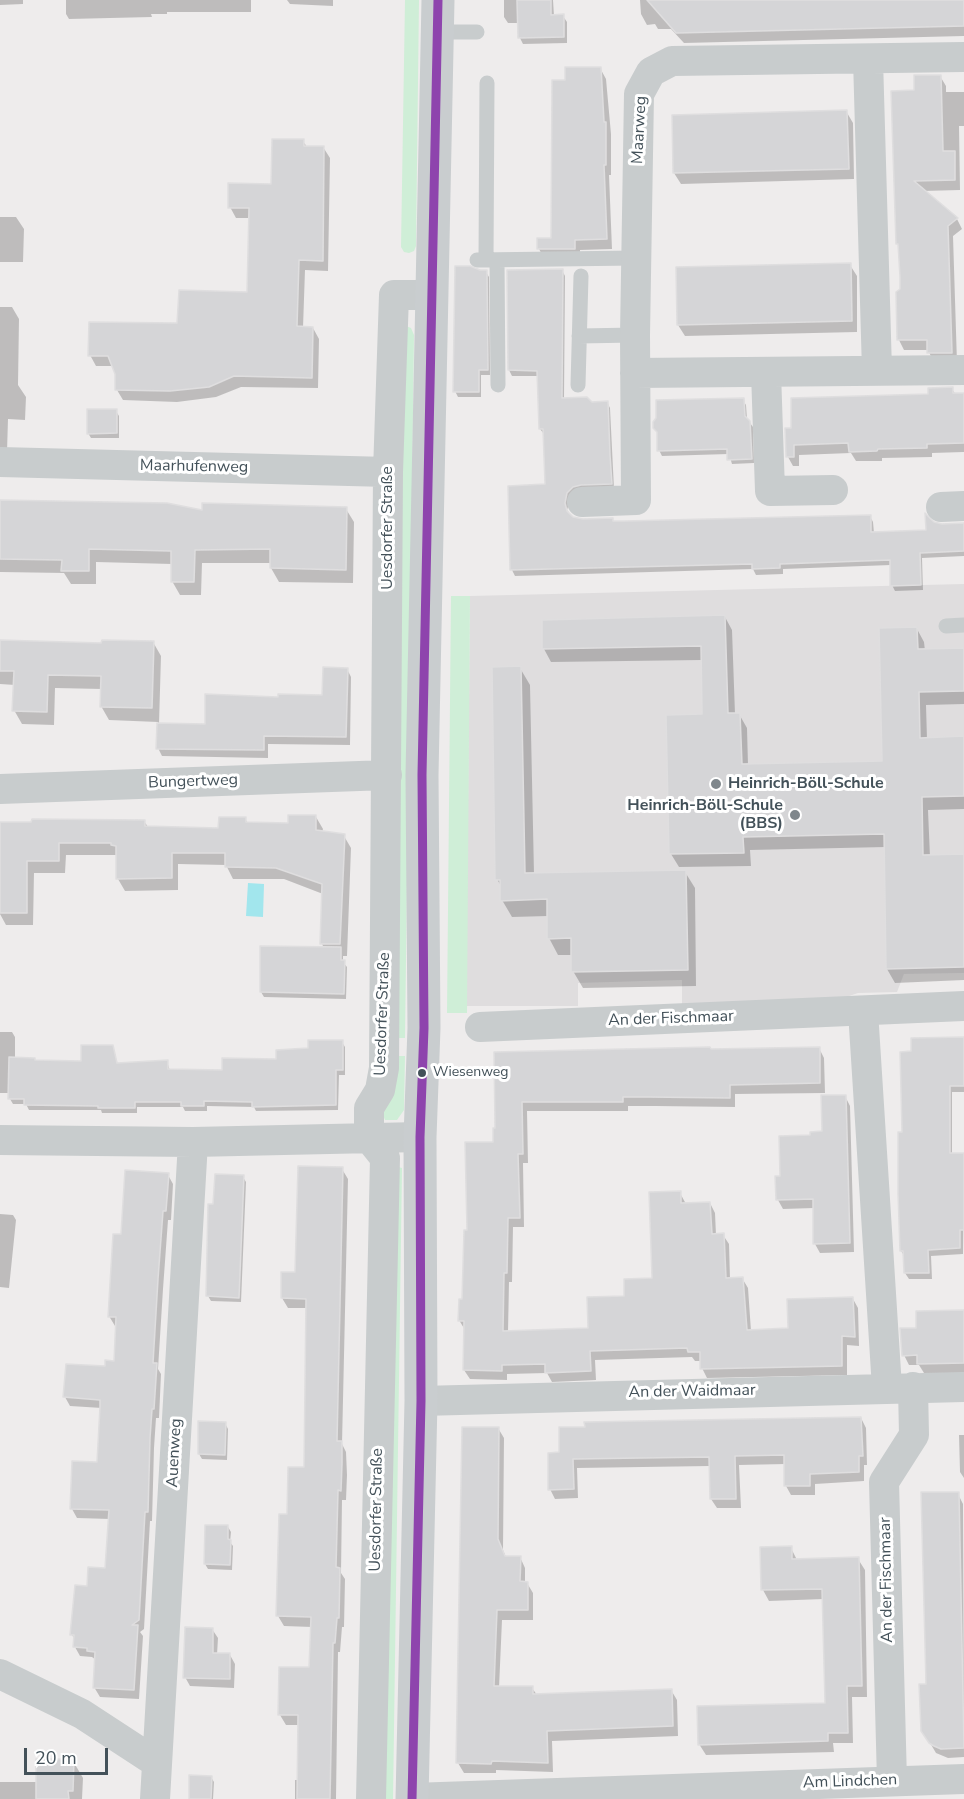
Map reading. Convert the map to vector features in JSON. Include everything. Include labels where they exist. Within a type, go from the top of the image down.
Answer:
[{"type":"street","points":[[412,1798],[421,1401],[420,1137],[424,1028],[422,775],[438,0]]},
{"type":"street","name":"Maarweg","points":[[582,502],[636,500],[635,335],[639,94],[651,72],[672,61],[964,57]]},
{"type":"street","points":[[868,59],[877,371]]},
{"type":"street","name":"Uesdorfer Straße","points":[[371,1799],[385,1158],[369,1138],[369,1108],[380,1090],[384,1068],[388,472],[394,295],[432,294]]},
{"type":"street","points":[[635,373],[964,370]]},
{"type":"street","points":[[766,372],[770,491],[833,490]]},
{"type":"street","name":"Maarhufenweg","points":[[0,462],[388,472]]},
{"type":"street","name":"Bungertweg","points":[[0,789],[387,775]]},
{"type":"street","name":"An der Fischmaar","points":[[480,1027],[964,1006]]},
{"type":"street","name":"An der Fischmaar","points":[[863,1011],[900,1387],[914,1435],[884,1482],[892,1781]]},
{"type":"street","points":[[0,1140],[194,1142],[420,1137]]},
{"type":"street","name":"Auenweg","points":[[155,1799],[194,1142]]},
{"type":"street","name":"An der Waidmaar","points":[[421,1401],[964,1387]]},
{"type":"street","points":[[0,1674],[82,1714],[157,1763]]},
{"type":"street","name":"Am Lindchen","points":[[412,1798],[964,1779]]},
{"type":"lane","points":[[437,32],[477,32]]},
{"type":"lane","points":[[487,83],[487,260],[498,385]]},
{"type":"lane","points":[[487,260],[636,258]]},
{"type":"lane","points":[[578,385],[580,276]]},
{"type":"lane","points":[[579,336],[635,335]]},
{"type":"lane","points":[[945,626],[964,625]]},
{"type":"shaded area","name":"Heinrich-Böll-Schule","points":[[964,584],[964,973],[904,974],[897,992],[858,993],[837,1000],[682,1004],[682,980],[578,983],[578,1006],[466,1006],[470,596]]},
{"type":"green space","points":[[405,0],[419,0],[416,246],[414,251],[409,253],[404,252],[401,247]]},
{"type":"green space","points":[[406,326],[411,328],[414,335],[405,1038],[399,1038],[399,1056],[405,1056],[404,1110],[397,1120],[385,1120],[383,1115]]},
{"type":"green space","points":[[451,596],[470,596],[467,1013],[447,1013]]},
{"type":"green space","points":[[398,1167],[402,1168],[393,1799],[385,1799]]},
{"type":"water","points":[[248,883],[264,884],[263,917],[246,916]]},
{"type":"building","points":[[517,0],[551,0],[551,15],[564,14],[564,37],[518,38]]},
{"type":"building","points":[[647,0],[964,0],[964,26],[676,33]]},
{"type":"building","points":[[565,67],[601,67],[604,122],[606,122],[606,165],[604,165],[607,239],[575,240],[575,249],[537,249],[537,238],[551,238],[552,80],[565,80]]},
{"type":"building","points":[[914,75],[941,75],[943,151],[955,151],[955,180],[914,181],[958,218],[948,226],[952,353],[927,353],[927,340],[897,340],[896,292],[900,289],[900,277],[898,244],[896,244],[891,91],[914,90]]},
{"type":"building","points":[[847,110],[849,169],[673,173],[672,115]]},
{"type":"building","points":[[272,139],[304,139],[304,146],[324,146],[323,261],[299,260],[297,326],[313,327],[312,378],[234,376],[209,387],[170,391],[115,390],[115,374],[108,356],[88,356],[89,322],[177,323],[179,290],[247,292],[249,208],[228,208],[228,183],[271,184]]},
{"type":"building","points":[[851,263],[852,321],[677,325],[676,267]]},
{"type":"building","points":[[455,266],[470,266],[487,270],[488,370],[479,370],[479,392],[453,392]]},
{"type":"building","points":[[563,269],[562,398],[587,397],[592,402],[608,401],[612,484],[573,487],[567,493],[565,503],[567,511],[573,517],[613,518],[613,521],[625,521],[871,515],[871,532],[926,530],[925,513],[934,522],[964,523],[964,551],[920,553],[921,585],[890,586],[890,560],[780,564],[780,568],[752,569],[752,564],[510,570],[508,486],[545,484],[543,429],[539,429],[537,371],[508,370],[507,270]]},
{"type":"building","points":[[953,387],[953,393],[964,393],[964,443],[927,444],[927,448],[849,452],[848,443],[794,445],[794,457],[786,457],[785,428],[791,428],[791,398],[928,394],[928,388]]},
{"type":"building","points":[[744,398],[745,416],[750,421],[752,459],[727,460],[727,449],[657,451],[657,432],[653,428],[656,418],[656,400]]},
{"type":"building","points":[[87,409],[117,409],[117,433],[87,434]]},
{"type":"building","points":[[0,500],[167,503],[202,510],[202,503],[347,507],[346,570],[270,568],[270,549],[195,550],[194,582],[171,582],[171,551],[89,549],[89,571],[61,571],[62,560],[0,559]]},
{"type":"building","name":"Heinrich-Böll-Schule (BBS)","points":[[725,615],[728,713],[740,713],[742,764],[882,761],[879,628],[917,627],[918,649],[964,648],[964,691],[919,692],[920,738],[964,736],[964,796],[922,797],[923,855],[964,854],[964,967],[886,969],[884,834],[743,837],[744,853],[669,854],[666,715],[702,714],[701,646],[542,649],[542,620]]},
{"type":"building","points":[[0,640],[101,643],[102,640],[154,641],[152,708],[100,707],[101,676],[48,675],[47,712],[12,711],[14,671],[0,671]]},
{"type":"building","points":[[521,666],[525,873],[686,870],[688,970],[571,972],[571,938],[547,939],[547,899],[500,901],[500,880],[495,880],[492,667]]},
{"type":"building","points":[[323,667],[348,668],[346,737],[264,736],[264,750],[156,749],[157,723],[205,724],[205,694],[278,697],[278,694],[322,695]]},
{"type":"building","points":[[288,815],[316,815],[316,830],[345,834],[340,944],[320,944],[322,884],[276,868],[225,867],[225,853],[172,853],[172,878],[116,879],[116,846],[111,843],[59,843],[59,861],[27,861],[27,913],[0,913],[0,822],[31,822],[32,819],[145,820],[145,826],[218,828],[219,817],[246,817],[246,822],[288,823]]},
{"type":"building","points":[[260,946],[341,947],[341,960],[345,960],[344,994],[260,992]]},
{"type":"building","points":[[964,1037],[964,1086],[950,1086],[950,1153],[964,1153],[964,1230],[960,1230],[960,1248],[928,1250],[929,1273],[904,1273],[903,1251],[900,1251],[898,1193],[898,1132],[902,1132],[900,1052],[911,1051],[911,1038]]},
{"type":"building","points":[[308,1040],[343,1040],[343,1070],[336,1070],[336,1105],[252,1107],[252,1102],[204,1101],[204,1106],[181,1106],[181,1102],[135,1102],[135,1108],[98,1108],[98,1106],[24,1105],[24,1099],[8,1099],[9,1057],[81,1061],[81,1045],[113,1045],[117,1063],[168,1060],[168,1069],[222,1070],[222,1058],[276,1059],[276,1050],[308,1048]]},
{"type":"building","points":[[710,1047],[711,1049],[820,1047],[820,1083],[730,1085],[730,1098],[623,1097],[623,1102],[522,1102],[523,1154],[518,1154],[520,1218],[508,1218],[503,1331],[588,1328],[587,1297],[624,1296],[624,1279],[652,1278],[649,1192],[681,1191],[681,1203],[710,1202],[712,1234],[724,1233],[726,1278],[743,1277],[747,1330],[788,1328],[787,1299],[853,1297],[855,1337],[842,1336],[842,1366],[700,1369],[700,1352],[688,1352],[687,1348],[590,1351],[591,1371],[545,1373],[545,1364],[502,1365],[502,1371],[463,1370],[464,1321],[458,1321],[459,1299],[462,1299],[464,1230],[467,1230],[465,1142],[493,1142],[493,1128],[495,1128],[494,1052]]},
{"type":"building","points":[[821,1095],[846,1095],[850,1243],[813,1244],[813,1199],[776,1200],[775,1176],[780,1176],[779,1136],[810,1135],[810,1132],[822,1131]]},
{"type":"building","points":[[298,1166],[343,1167],[337,1441],[342,1441],[336,1567],[340,1568],[339,1618],[337,1618],[335,1643],[333,1643],[330,1799],[297,1799],[298,1715],[278,1715],[279,1667],[309,1667],[311,1617],[276,1616],[279,1514],[287,1514],[288,1467],[304,1467],[306,1299],[281,1298],[281,1272],[295,1272]]},
{"type":"building","points":[[125,1170],[169,1173],[166,1211],[163,1211],[158,1279],[153,1363],[157,1363],[150,1438],[148,1512],[145,1512],[139,1620],[132,1625],[138,1625],[134,1690],[93,1688],[95,1652],[87,1651],[87,1648],[73,1647],[74,1635],[70,1635],[75,1585],[87,1586],[88,1567],[105,1568],[109,1510],[70,1509],[72,1461],[97,1462],[100,1400],[63,1397],[66,1364],[105,1366],[105,1360],[114,1361],[116,1317],[108,1317],[113,1234],[121,1234]]},
{"type":"building","points":[[215,1174],[244,1175],[239,1298],[206,1296],[208,1204],[213,1204]]},
{"type":"building","points":[[964,1310],[964,1363],[917,1364],[917,1355],[902,1356],[900,1328],[916,1328],[916,1311]]},
{"type":"building","points":[[861,1417],[863,1456],[859,1456],[859,1472],[810,1474],[810,1486],[784,1486],[784,1455],[735,1456],[736,1499],[710,1499],[709,1457],[573,1459],[574,1489],[548,1490],[548,1453],[559,1452],[559,1427],[585,1427],[584,1422]]},
{"type":"building","points":[[198,1421],[226,1422],[225,1455],[198,1454]]},
{"type":"building","points":[[462,1427],[499,1427],[498,1539],[505,1556],[521,1556],[520,1581],[528,1582],[528,1610],[497,1610],[494,1686],[533,1686],[533,1694],[672,1689],[673,1726],[547,1731],[548,1763],[492,1761],[491,1764],[456,1763]]},
{"type":"building","points":[[921,1492],[959,1492],[964,1748],[941,1749],[929,1743],[921,1731],[919,1684],[926,1684]]},
{"type":"building","points":[[205,1525],[228,1525],[228,1539],[231,1540],[230,1565],[204,1564]]},
{"type":"building","points":[[792,1546],[792,1559],[859,1557],[862,1686],[847,1686],[848,1733],[828,1733],[828,1741],[698,1745],[697,1706],[825,1703],[822,1589],[761,1590],[760,1547]]},
{"type":"building","points":[[185,1627],[213,1628],[213,1653],[230,1653],[230,1679],[183,1678]]},
{"type":"building","points":[[36,1759],[74,1759],[73,1791],[68,1791],[69,1799],[36,1799]]},
{"type":"building","points":[[189,1775],[212,1776],[211,1799],[189,1799]]},
{"type":"transit line","points":[[412,1799],[421,1401],[420,1137],[424,1028],[422,775],[438,0]]},
{"type":"place","name":"Heinrich-Böll-Schule","points":[[716,784]]},
{"type":"place","name":"Heinrich-Böll-Schule (BBS)","points":[[795,815]]},
{"type":"place","name":"Wiesenweg","points":[[422,1073]]}]
